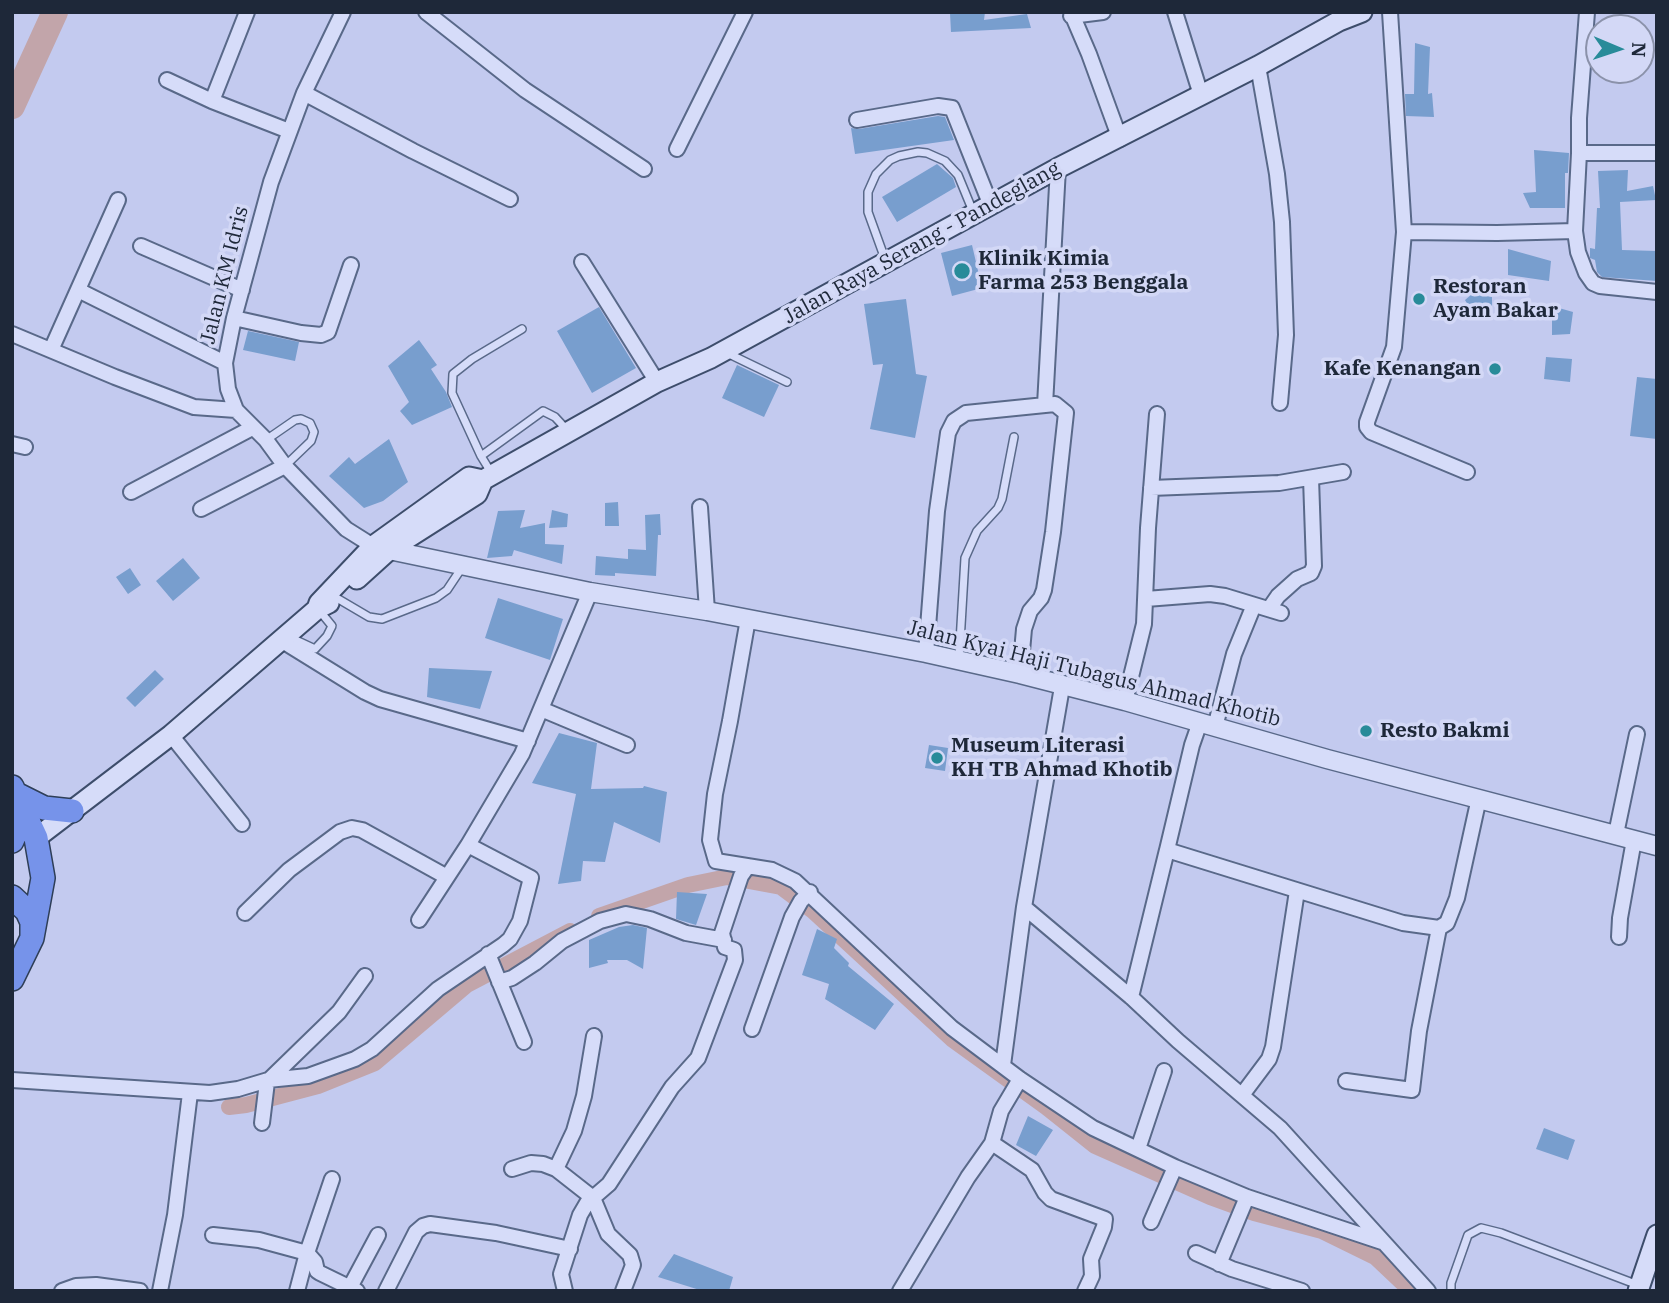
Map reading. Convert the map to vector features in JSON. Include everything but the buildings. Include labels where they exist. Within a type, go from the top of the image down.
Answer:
[{"type":"highway","points":[[15,791],[44,808],[72,811]]},
{"type":"highway","points":[[12,979],[32,938],[43,878],[36,838],[15,791]]},
{"type":"highway","points":[[12,841],[15,834],[15,791]]},
{"type":"highway","name":"Jalan Raya Serang - Pandeglang","points":[[12,859],[36,838]]},
{"type":"highway","points":[[12,897],[27,911],[32,922],[32,938]]},
{"type":"main road","name":"Jalan Raya Serang - Pandeglang","points":[[317,609],[319,603],[381,548],[477,494],[488,477],[657,382],[723,352],[1058,169],[1120,139],[1339,21],[1363,12]]},
{"type":"main road","name":"Jalan Raya Serang - Pandeglang","points":[[36,838],[171,735],[317,609],[325,606],[381,548]]},
{"type":"main road","points":[[1639,1288],[1657,1236]]},
{"type":"street","points":[[212,101],[247,12]]},
{"type":"street","name":"Jalan KM Idris","points":[[343,12],[289,131],[261,217],[225,363],[228,389],[236,410],[346,529],[381,548]]},
{"type":"street","points":[[426,12],[525,90],[645,169]]},
{"type":"street","points":[[677,149],[745,12]]},
{"type":"street","points":[[1103,12],[1071,14],[1090,54],[1120,139]]},
{"type":"street","points":[[1175,12],[1202,95]]},
{"type":"street","points":[[1390,12],[1404,232],[1394,347],[1367,427],[1371,432],[1467,472]]},
{"type":"street","points":[[1587,12],[1579,118],[1575,231],[1578,252],[1593,283],[1657,292]]},
{"type":"street","points":[[1258,66],[1277,174],[1282,222],[1286,335],[1280,403]]},
{"type":"street","points":[[167,80],[289,131]]},
{"type":"street","points":[[304,93],[510,199]]},
{"type":"street","points":[[857,120],[938,106],[952,108],[983,211]]},
{"type":"street","points":[[1579,153],[1657,153]]},
{"type":"street","points":[[1045,405],[1058,169]]},
{"type":"street","points":[[51,350],[118,200]]},
{"type":"street","points":[[1404,232],[1575,231]]},
{"type":"street","points":[[141,246],[242,290]]},
{"type":"street","points":[[582,262],[657,382]]},
{"type":"street","points":[[234,318],[300,333],[321,335],[328,332],[351,265]]},
{"type":"street","points":[[78,290],[225,363]]},
{"type":"street","points":[[12,334],[194,407],[236,410]]},
{"type":"street","points":[[926,653],[937,511],[948,433],[954,421],[966,413],[1055,404],[1066,413],[1046,584],[1026,622],[1020,674]]},
{"type":"street","points":[[1125,701],[1143,631],[1157,414]]},
{"type":"street","points":[[131,492],[253,428]]},
{"type":"street","points":[[201,509],[285,466]]},
{"type":"street","points":[[1151,488],[1256,484],[1343,472]]},
{"type":"street","points":[[1146,599],[1210,594],[1275,611],[1278,596],[1297,579],[1311,573],[1314,566],[1311,478]]},
{"type":"street","points":[[700,507],[706,611]]},
{"type":"street","name":"Jalan Kyai Haji Tubagus Ahmad Khotib","points":[[381,548],[590,592],[748,618],[1020,674],[1657,846]]},
{"type":"street","points":[[419,920],[468,845],[528,741],[590,592]]},
{"type":"street","points":[[1131,997],[1192,745],[1207,724],[1254,605]]},
{"type":"street","points":[[748,618],[715,794],[710,840],[716,861],[745,871],[772,870],[795,881],[806,896],[952,1028],[1003,1065],[1018,1081],[1093,1128],[1138,1149],[1172,1174],[1243,1205],[1381,1242]]},
{"type":"street","points":[[284,638],[365,692],[380,699],[528,741]]},
{"type":"street","points":[[1003,1065],[1024,907],[1062,687]]},
{"type":"street","points":[[541,709],[627,745]]},
{"type":"street","points":[[1619,937],[1625,837],[1637,734]]},
{"type":"street","points":[[171,735],[242,824]]},
{"type":"street","points":[[1167,850],[1403,923],[1439,928],[1447,923],[1457,898],[1479,798]]},
{"type":"street","points":[[245,913],[289,870],[340,832],[352,828],[362,830],[447,877]]},
{"type":"street","points":[[12,1080],[210,1093],[308,1076],[355,1059],[372,1049],[439,989],[510,939],[520,921],[531,878],[468,845]]},
{"type":"street","points":[[565,1291],[561,1274],[580,1214],[609,1184],[672,1087],[698,1058],[735,960],[734,950],[725,947],[722,933],[745,871]]},
{"type":"street","points":[[1242,1095],[1269,1059],[1273,1047],[1297,891]]},
{"type":"street","points":[[752,1029],[792,917],[806,896]]},
{"type":"street","points":[[1024,907],[1280,1128],[1420,1289]]},
{"type":"street","points":[[498,979],[512,978],[562,941],[600,921],[626,914],[650,919],[686,933],[724,940]]},
{"type":"street","points":[[1346,1081],[1412,1090],[1419,1031],[1439,928]]},
{"type":"street","points":[[489,956],[524,1042]]},
{"type":"street","points":[[262,1123],[267,1081],[339,1012],[365,976]]},
{"type":"street","points":[[556,1169],[574,1131],[584,1096],[594,1036]]},
{"type":"street","points":[[1138,1149],[1164,1070]]},
{"type":"street","points":[[900,1291],[968,1177],[992,1143],[997,1121],[1018,1081]]},
{"type":"street","points":[[160,1291],[175,1215],[190,1093]]},
{"type":"street","points":[[992,1143],[1032,1170],[1051,1199],[1105,1219],[1091,1259],[1092,1276],[1085,1291]]},
{"type":"street","points":[[512,1169],[531,1163],[543,1164],[556,1169],[593,1198],[608,1234],[630,1255],[633,1265],[623,1291]]},
{"type":"street","points":[[1151,1222],[1172,1174]]},
{"type":"street","points":[[296,1291],[332,1179]]},
{"type":"street","points":[[1219,1264],[1243,1205]]},
{"type":"street","points":[[386,1291],[416,1232],[430,1224],[496,1233],[570,1249]]},
{"type":"street","points":[[213,1235],[258,1240],[307,1253],[315,1262],[317,1271],[351,1290],[378,1235]]},
{"type":"street","points":[[1196,1253],[1270,1283],[1302,1291]]},
{"type":"street","points":[[62,1291],[76,1286],[96,1285],[140,1291]]},
{"type":"lane","points":[[886,263],[867,202],[871,183],[890,160],[918,152],[945,161],[983,211]]},
{"type":"lane","points":[[488,477],[452,393],[453,374],[455,370],[522,329]]},
{"type":"lane","points":[[723,352],[787,382]]},
{"type":"lane","points":[[481,456],[545,411],[569,432]]},
{"type":"lane","points":[[266,440],[295,420],[301,419],[310,423],[314,432],[311,441],[285,466]]},
{"type":"lane","points":[[959,660],[965,558],[977,531],[998,508],[1002,499],[1014,436]]},
{"type":"lane","points":[[335,597],[369,617],[382,619],[436,598],[447,590],[463,565]]},
{"type":"lane","points":[[284,638],[315,649],[332,626],[317,609]]},
{"type":"lane","points":[[1451,1291],[1451,1283],[1468,1235],[1481,1228],[1501,1233],[1639,1288]]},
{"type":"waterway","points":[[12,106],[55,12]]},
{"type":"waterway","points":[[599,916],[688,885],[727,877],[781,887],[813,911],[953,1040],[1095,1146],[1210,1197],[1254,1213],[1322,1231],[1375,1257],[1411,1291]]},
{"type":"waterway","points":[[229,1107],[318,1086],[375,1063],[467,985],[570,931]]},
{"type":"place","name":"Klinik Kimia Farma 253 Benggala","points":[[962,271]]},
{"type":"place","name":"Restoran Ayam Bakar","points":[[1419,299]]},
{"type":"place","name":"Kafe Kenangan","points":[[1495,369]]},
{"type":"place","name":"Resto Bakmi","points":[[1366,731]]},
{"type":"place","name":"Museum Literasi KH TB Ahmad Khotib","points":[[937,758]]}]
